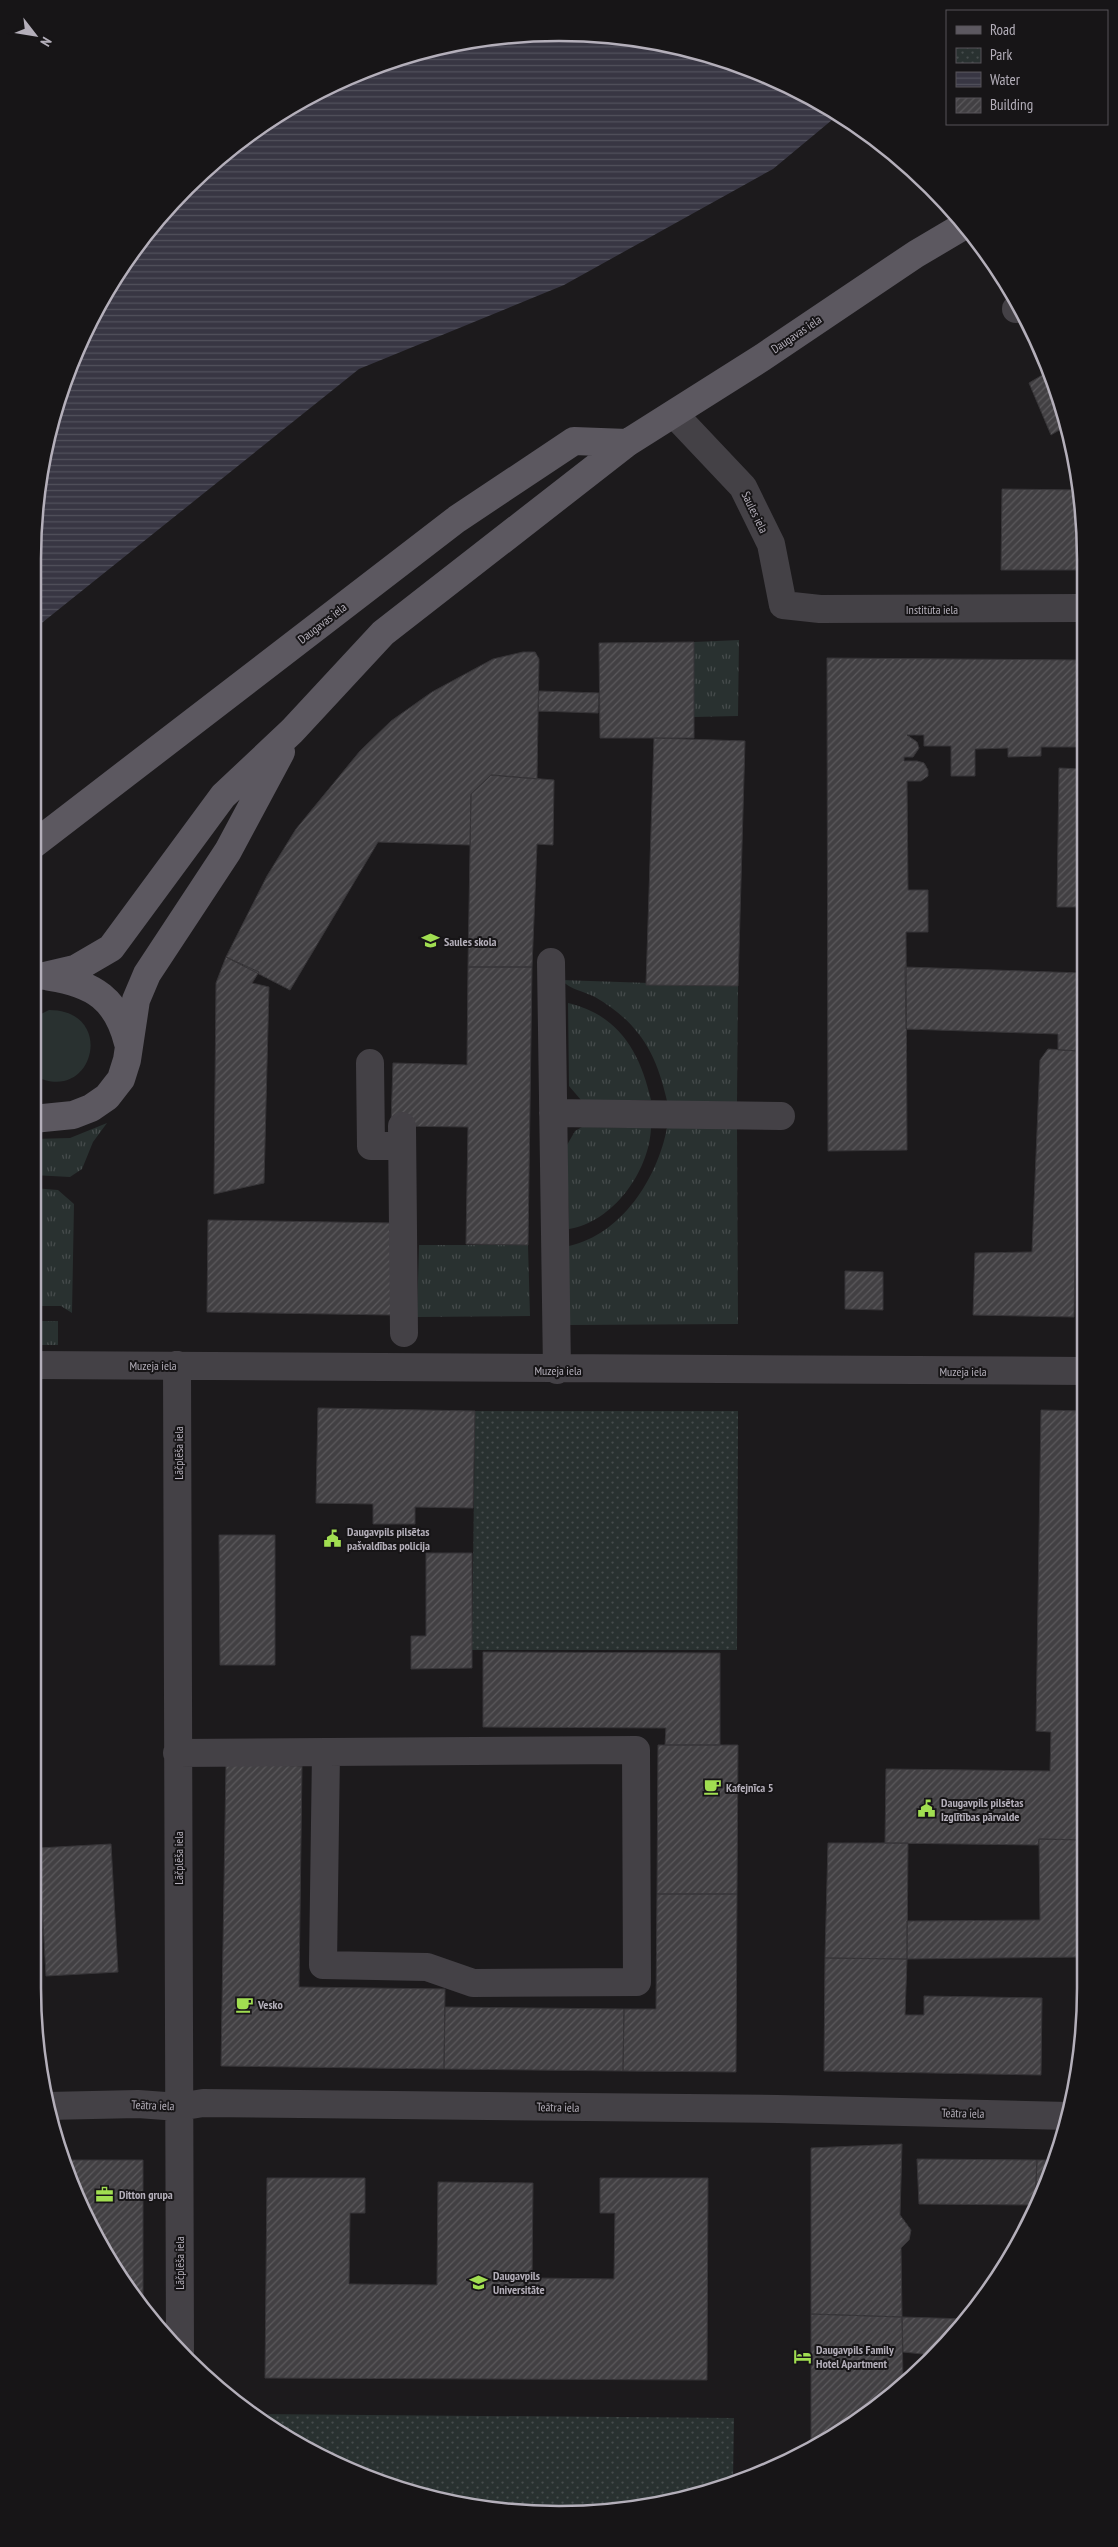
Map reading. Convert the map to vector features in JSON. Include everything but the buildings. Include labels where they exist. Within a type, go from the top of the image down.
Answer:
[{"type":"main road","name":"Daugavas iela","points":[[41,972],[75,969],[112,948],[224,796],[292,731],[383,633],[627,442],[674,414],[916,254],[957,229]]},
{"type":"main road","name":"Daugavas iela","points":[[41,838],[456,519],[574,441],[627,442]]},
{"type":"main road","name":"Daugavas iela","points":[[41,1116],[82,1112],[107,1097],[121,1079],[127,1060],[128,1043],[136,1000],[147,974],[228,851],[292,731]]},
{"type":"main road","name":"Daugavas iela","points":[[41,973],[84,984],[101,995],[119,1019],[128,1043]]},
{"type":"street","name":"Saules iela","points":[[674,414],[743,487],[771,544],[783,605]]},
{"type":"street","name":"Institūta iela","points":[[783,605],[820,609],[1077,608]]},
{"type":"street","points":[[552,962],[557,1370]]},
{"type":"street","points":[[370,1063],[372,1146],[402,1136],[404,1333]]},
{"type":"street","points":[[553,1113],[781,1116]]},
{"type":"street","name":"Muzeja iela","points":[[41,1365],[557,1370],[1077,1372]]},
{"type":"street","name":"Lāčplēša iela","points":[[178,1365],[177,1754],[180,2340]]},
{"type":"street","points":[[177,1754],[326,1752],[636,1750],[637,1982],[473,1983],[427,1967],[323,1965],[326,1752]]},
{"type":"street","name":"Teātra iela","points":[[55,2106],[138,2104],[179,2106],[213,2104],[758,2108],[1061,2116]]},
{"type":"green space","points":[[739,640],[738,716],[694,717],[694,642]]},
{"type":"green space","points":[[561,980],[738,986],[737,1102],[667,1101],[663,1084],[651,1053],[634,1028],[623,1017],[595,997],[569,986]]},
{"type":"green space","points":[[568,1003],[601,1016],[614,1026],[633,1051],[641,1066],[651,1100],[581,1100],[569,1086]]},
{"type":"green space","points":[[49,1010],[71,1014],[84,1025],[90,1039],[89,1055],[83,1069],[71,1079],[54,1082],[41,1078],[41,1014]]},
{"type":"green space","points":[[107,1123],[93,1142],[82,1169],[70,1177],[41,1175],[41,1139],[70,1138]]},
{"type":"green space","points":[[582,1127],[651,1128],[649,1145],[644,1161],[626,1192],[614,1206],[600,1216],[585,1224],[569,1229],[567,1145],[575,1131]]},
{"type":"green space","points":[[667,1128],[737,1128],[738,1324],[569,1325],[569,1246],[588,1240],[605,1230],[621,1217],[634,1202],[646,1185],[655,1166]]},
{"type":"green space","points":[[41,1189],[58,1190],[74,1204],[72,1313],[61,1306],[41,1306]]},
{"type":"green space","points":[[419,1245],[528,1245],[530,1316],[417,1317]]},
{"type":"green space","points":[[41,1321],[58,1321],[58,1345],[41,1345]]},
{"type":"green space","points":[[475,1411],[738,1411],[737,1650],[472,1650]]},
{"type":"green space","points":[[265,2414],[734,2418],[733,2475],[660,2496],[593,2505],[559,2506],[525,2505],[458,2496],[393,2478],[330,2452]]},
{"type":"water","points":[[559,41],[627,46],[693,59],[757,81],[788,95],[832,120],[773,169],[564,285],[359,369],[41,624],[42,525],[51,458],[69,393],[95,330],[129,271],[170,218],[218,170],[271,129],[330,95],[361,81],[425,59],[491,46]]},
{"type":"place","name":"Saules skola","points":[[430,941]]},
{"type":"place","name":"Daugavpils pilsētas pašvaldības policija","points":[[333,1538]]},
{"type":"place","name":"Kafejnīca 5","points":[[712,1787]]},
{"type":"place","name":"Daugavpils pilsētas Izglītības pārvalde","points":[[927,1809]]},
{"type":"place","name":"Vesko","points":[[244,2004]]},
{"type":"place","name":"Ditton grupa","points":[[105,2194]]},
{"type":"place","name":"Daugavpils Universitāte","points":[[479,2282]]},
{"type":"place","name":"Daugavpils Family Hotel Apartment","points":[[802,2356]]}]
